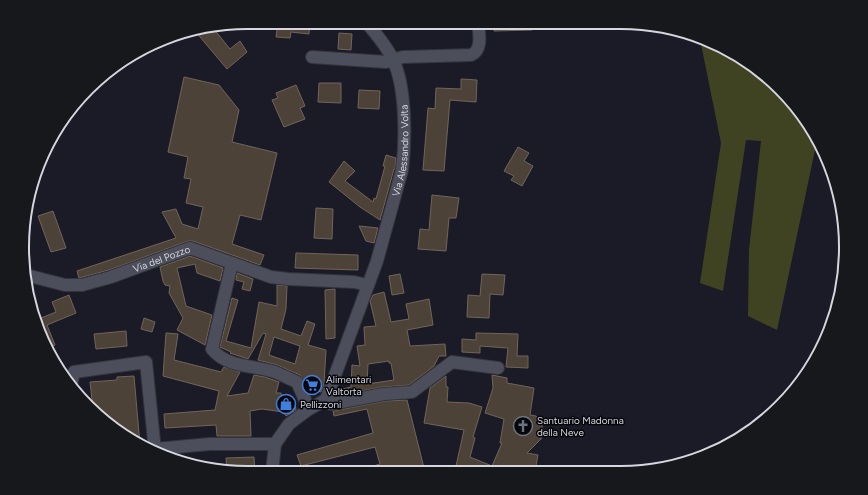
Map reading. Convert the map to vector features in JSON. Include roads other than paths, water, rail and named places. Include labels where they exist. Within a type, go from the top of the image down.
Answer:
[{"type":"street","name":"Via Alessandro Volta","points":[[324,401],[328,397],[377,261],[402,170],[404,155],[403,112],[400,86],[393,59],[385,45],[372,29]]},
{"type":"street","points":[[312,57],[386,62],[403,57],[471,55],[475,53],[479,45],[478,29]]},
{"type":"street","name":"Via del Pozzo","points":[[31,276],[65,284],[82,285],[111,277],[190,248],[279,278],[368,284]]},
{"type":"street","points":[[232,263],[212,349],[216,354],[228,361],[275,372],[297,382],[309,409]]},
{"type":"street","points":[[72,379],[74,372],[146,362],[154,445]]},
{"type":"street","points":[[273,466],[275,444],[289,424],[309,409],[324,401],[331,404],[384,394],[412,392],[452,362],[498,368]]},
{"type":"street","points":[[164,449],[210,444],[275,444]]},
{"type":"place","name":"Alimentari Valtorta","points":[[312,385]]},
{"type":"place","name":"Pellizzoni","points":[[286,404]]},
{"type":"place","name":"Santuario Madonna della Neve","points":[[523,426]]}]
